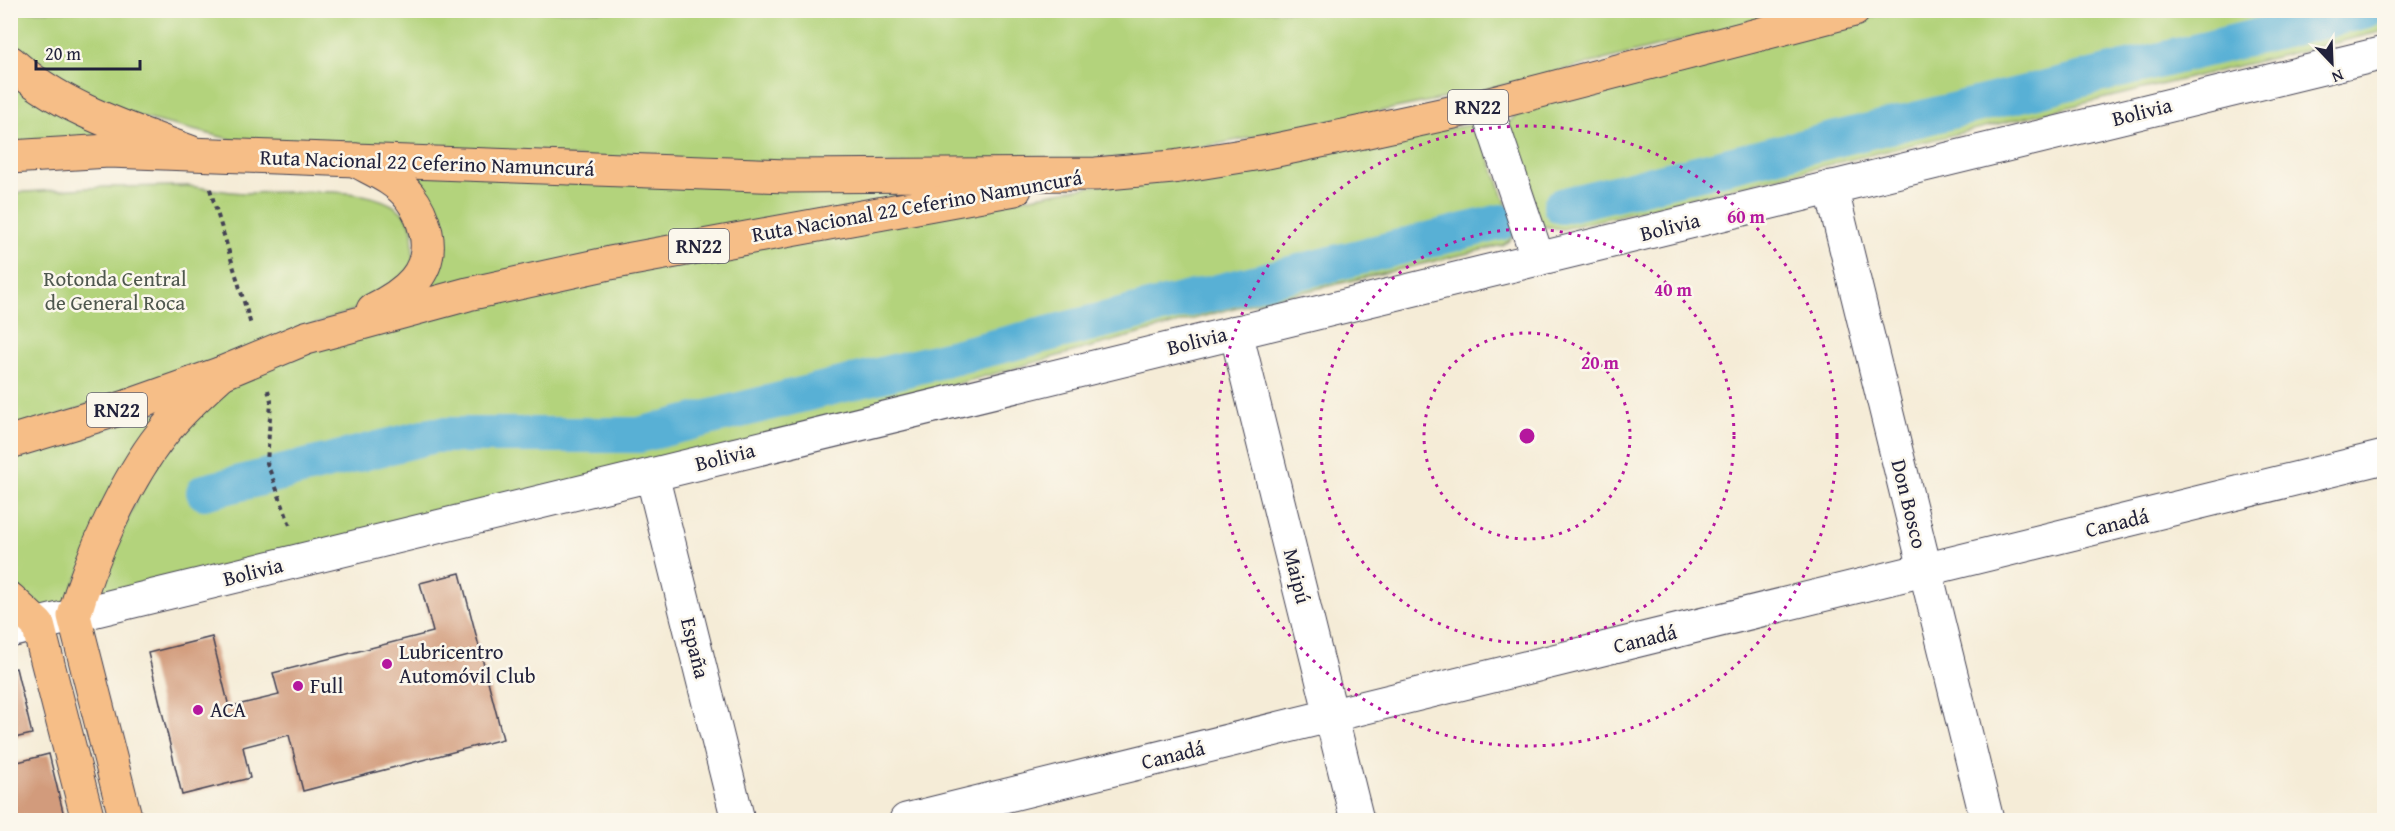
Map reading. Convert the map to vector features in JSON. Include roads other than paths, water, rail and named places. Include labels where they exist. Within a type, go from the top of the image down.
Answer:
[{"type":"main road","name":"Ruta Nacional 22 Ceferino Namuncurá","points":[[10,156],[110,151],[200,156],[351,158],[786,176],[1096,174],[1173,167],[1267,152],[1486,105],[1854,10]]},
{"type":"main road","points":[[10,62],[49,91],[77,107],[200,156]]},
{"type":"main road","points":[[306,338],[375,309],[405,291],[419,277],[426,261],[428,246],[424,224],[408,194],[384,175],[351,158]]},
{"type":"main road","name":"Ruta Nacional 22 Ceferino Namuncurá","points":[[10,442],[66,427],[222,373],[306,338],[468,294],[610,262],[1096,174]]},
{"type":"main road","points":[[126,820],[74,616],[82,589],[109,528],[146,457],[175,418],[222,373]]},
{"type":"main road","points":[[10,599],[24,628],[88,820]]},
{"type":"street","name":"Bolivia","points":[[24,628],[2385,53]]},
{"type":"street","points":[[1486,105],[1538,259]]},
{"type":"street","name":"Don Bosco","points":[[1831,187],[1988,820]]},
{"type":"street","name":"Maipú","points":[[1236,332],[1357,820]]},
{"type":"street","name":"Canadá","points":[[906,820],[2385,457]]},
{"type":"street","name":"España","points":[[652,475],[738,820]]},
{"type":"waterway","points":[[1561,206],[2367,10]]},
{"type":"waterway","points":[[204,492],[435,435],[639,435],[1501,222]]},
{"type":"place","name":"Lubricentro Automóvil Club","points":[[387,664]]},
{"type":"place","name":"Full","points":[[298,686]]},
{"type":"place","name":"ACA","points":[[198,710]]},
{"type":"park label","name":"Rotonda Central de General Roca","points":[[115,291]]}]
